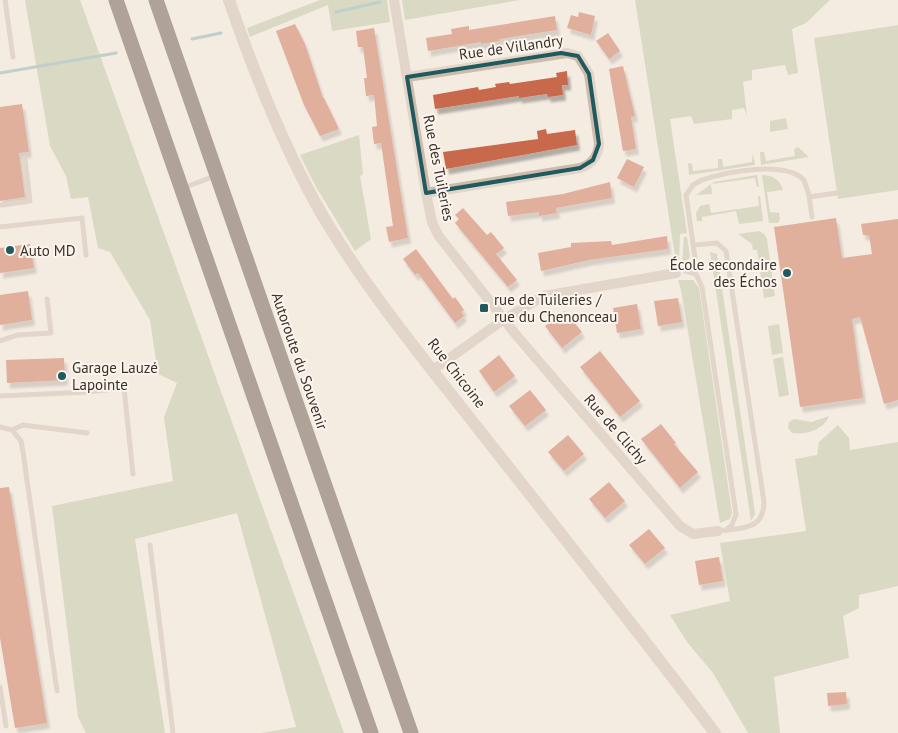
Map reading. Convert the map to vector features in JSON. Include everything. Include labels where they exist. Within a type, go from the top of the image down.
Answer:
[{"type":"highway","points":[[116,0],[183,188],[371,733]]},
{"type":"highway","name":"Autoroute du Souvenir","points":[[156,0],[411,733]]},
{"type":"street","name":"Rue Chicoine","points":[[228,0],[282,136],[317,205],[360,272],[433,370],[715,733]]},
{"type":"street","name":"Rue des Tuileries","points":[[394,0],[432,222],[438,235],[503,320]]},
{"type":"street","name":"Rue de Villandry","points":[[407,77],[567,53],[578,56],[589,74],[599,144],[597,155],[589,164],[580,168],[426,193]]},
{"type":"street","points":[[433,370],[503,320],[536,300],[553,293],[680,272]]},
{"type":"street","name":"Rue de Clichy","points":[[503,320],[680,526],[693,534],[721,530]]},
{"type":"lane","points":[[5,0],[13,57]]},
{"type":"lane","points":[[0,205],[30,201],[25,158]]},
{"type":"lane","points":[[680,272],[694,264],[694,245],[686,195],[694,185],[702,180],[765,169],[783,170],[797,174],[804,180],[812,217]]},
{"type":"lane","points":[[183,188],[217,176]]},
{"type":"lane","points":[[809,197],[837,193]]},
{"type":"lane","points":[[0,227],[82,218],[86,255]]},
{"type":"lane","points":[[694,245],[717,242],[724,246],[727,253],[764,502],[762,516],[756,524],[742,529],[721,530]]},
{"type":"lane","points":[[680,272],[698,275],[702,287],[736,514],[732,525],[721,530]]},
{"type":"lane","points":[[0,341],[16,335],[51,332],[47,299]]},
{"type":"lane","points":[[0,396],[88,392],[124,388],[133,474]]},
{"type":"lane","points":[[12,430],[23,425],[87,433]]},
{"type":"lane","points":[[0,427],[12,430],[21,441],[56,691]]},
{"type":"lane","points":[[150,545],[173,733]]},
{"type":"lane","points":[[0,687],[6,726]]},
{"type":"highlighted area","points":[[561,53],[578,56],[589,74],[599,144],[593,160],[580,168],[426,193],[407,77]]},
{"type":"green space","points":[[25,0],[80,0],[344,733],[261,733],[296,727],[237,513],[135,539],[165,733],[86,733],[78,717],[52,506],[173,481],[164,417],[177,383],[158,374],[150,320],[110,252],[98,248],[88,197],[71,199],[66,176],[50,146]]},
{"type":"green space","points":[[320,0],[387,0],[390,22],[332,31],[328,5],[250,37],[247,28]]},
{"type":"green space","points":[[402,0],[520,0],[405,20]]},
{"type":"green space","points":[[635,0],[830,0],[806,23],[792,29],[798,73],[788,75],[785,65],[752,70],[752,80],[743,82],[747,116],[744,108],[732,110],[732,119],[694,124],[691,116],[670,119],[687,233],[680,234],[679,262],[676,262]]},
{"type":"green space","points":[[898,25],[898,190],[838,199],[814,38]]},
{"type":"green space","points":[[786,118],[788,129],[770,132],[770,121]]},
{"type":"green space","points":[[359,135],[363,174],[360,176],[371,239],[355,251],[316,187],[300,155]]},
{"type":"green space","points":[[798,147],[809,157],[761,165],[760,152],[764,152],[766,161],[795,156],[794,149]]},
{"type":"green space","points":[[753,153],[755,165],[689,175],[688,163],[692,164],[693,171],[718,168],[718,159],[722,159],[723,167],[752,162]]},
{"type":"green space","points":[[757,175],[759,187],[757,187],[755,178],[711,184]]},
{"type":"green space","points":[[762,175],[775,179],[780,183],[783,190],[767,192],[770,212],[779,213],[780,220],[778,223],[769,223]]},
{"type":"green space","points":[[711,184],[712,194],[696,195]]},
{"type":"green space","points":[[758,196],[760,196],[763,221],[739,224],[736,211],[702,217],[702,221],[697,221],[696,213],[700,206],[709,204],[711,213],[759,206]]},
{"type":"green space","points":[[759,231],[767,239],[775,296],[764,298],[757,250],[753,250],[752,244],[738,234]]},
{"type":"green space","points":[[684,237],[687,237],[690,256],[687,263],[682,265]]},
{"type":"green space","points":[[710,252],[717,254],[754,506],[755,514],[751,521]]},
{"type":"green space","points":[[678,280],[693,280],[699,288],[732,513],[730,519],[720,523],[681,290]]},
{"type":"green space","points":[[779,324],[783,353],[772,355],[768,326]]},
{"type":"green space","points":[[783,357],[789,395],[779,397],[773,359]]},
{"type":"green space","points":[[829,416],[823,425],[814,431],[792,433],[788,428],[789,422],[794,419],[812,422]]},
{"type":"green space","points":[[838,425],[849,438],[850,450],[898,442],[898,586],[859,595],[859,608],[843,616],[849,658],[774,677],[780,733],[748,733],[713,673],[687,642],[670,615],[730,601],[720,543],[806,531],[795,459],[817,455],[819,442]]},
{"type":"building","points":[[579,12],[595,16],[591,35],[567,28],[571,15],[578,17]]},
{"type":"building","points":[[555,16],[557,30],[499,39],[499,41],[481,44],[481,42],[428,51],[426,38],[452,34],[451,29],[469,26],[469,30]]},
{"type":"building","points":[[295,24],[305,44],[323,98],[339,129],[320,136],[304,105],[276,31]]},
{"type":"building","points":[[374,28],[408,238],[389,242],[386,227],[393,226],[381,143],[374,144],[372,127],[377,126],[374,95],[366,96],[364,78],[367,78],[363,47],[358,47],[356,31]]},
{"type":"building","points":[[608,33],[620,51],[609,59],[596,41]]},
{"type":"building","points":[[623,66],[635,116],[631,117],[636,149],[623,151],[609,69]]},
{"type":"building","points":[[567,71],[568,85],[562,85],[563,95],[548,97],[547,94],[519,98],[519,96],[435,109],[433,95],[478,87],[479,90],[496,87],[495,84],[509,82],[510,84],[557,77],[556,73]]},
{"type":"building","points":[[22,104],[29,152],[19,153],[25,197],[0,201],[0,107]]},
{"type":"building","points":[[546,129],[547,134],[575,130],[577,145],[446,169],[443,152],[538,139],[537,131]]},
{"type":"building","points":[[627,159],[644,167],[634,187],[617,178]]},
{"type":"building","points":[[610,182],[612,198],[556,208],[557,213],[539,216],[539,212],[508,216],[506,202],[563,194]]},
{"type":"building","points":[[463,208],[487,235],[491,232],[504,248],[496,254],[517,280],[508,287],[455,223],[459,219],[455,215]]},
{"type":"building","points":[[836,218],[842,258],[872,254],[869,235],[863,235],[861,224],[898,219],[898,400],[884,404],[860,317],[852,319],[863,398],[800,407],[774,227]]},
{"type":"building","points":[[667,236],[668,249],[589,260],[541,271],[538,253],[571,247],[571,243],[611,241],[612,245]]},
{"type":"building","points":[[30,244],[34,268],[0,273],[0,248]]},
{"type":"building","points":[[416,249],[453,299],[455,297],[464,310],[461,312],[464,316],[455,323],[418,273],[415,275],[403,259]]},
{"type":"building","points":[[28,291],[32,320],[0,325],[0,295]]},
{"type":"building","points":[[678,298],[682,322],[658,326],[654,301]]},
{"type":"building","points":[[637,304],[641,329],[617,333],[613,308]]},
{"type":"building","points":[[565,311],[582,332],[562,348],[545,326]]},
{"type":"building","points":[[600,351],[640,401],[620,417],[580,367]]},
{"type":"building","points":[[499,355],[515,376],[494,392],[479,371]]},
{"type":"building","points":[[64,358],[65,380],[7,383],[6,360]]},
{"type":"building","points":[[530,390],[546,410],[525,426],[509,406]]},
{"type":"building","points":[[661,424],[676,443],[674,444],[698,472],[680,488],[641,439]]},
{"type":"building","points":[[568,435],[584,454],[564,471],[548,452]]},
{"type":"building","points":[[609,482],[625,501],[605,518],[589,499]]},
{"type":"building","points":[[9,487],[47,723],[15,728],[0,638],[0,488]]},
{"type":"building","points":[[649,529],[665,548],[645,564],[629,545]]},
{"type":"building","points":[[719,557],[723,581],[699,585],[695,561]]},
{"type":"building","points":[[846,692],[847,704],[828,706],[827,693]]},
{"type":"waterway","points":[[336,12],[380,2]]},
{"type":"waterway","points":[[192,39],[221,33]]},
{"type":"waterway","points":[[0,73],[116,53]]},
{"type":"place","name":"Auto MD","points":[[10,250]]},
{"type":"place","name":"École secondaire des Échos","points":[[787,273]]},
{"type":"place","name":"rue de Tuileries / rue du Chenonceau","points":[[484,308]]},
{"type":"place","name":"Garage Lauzé Lapointe","points":[[62,376]]}]
